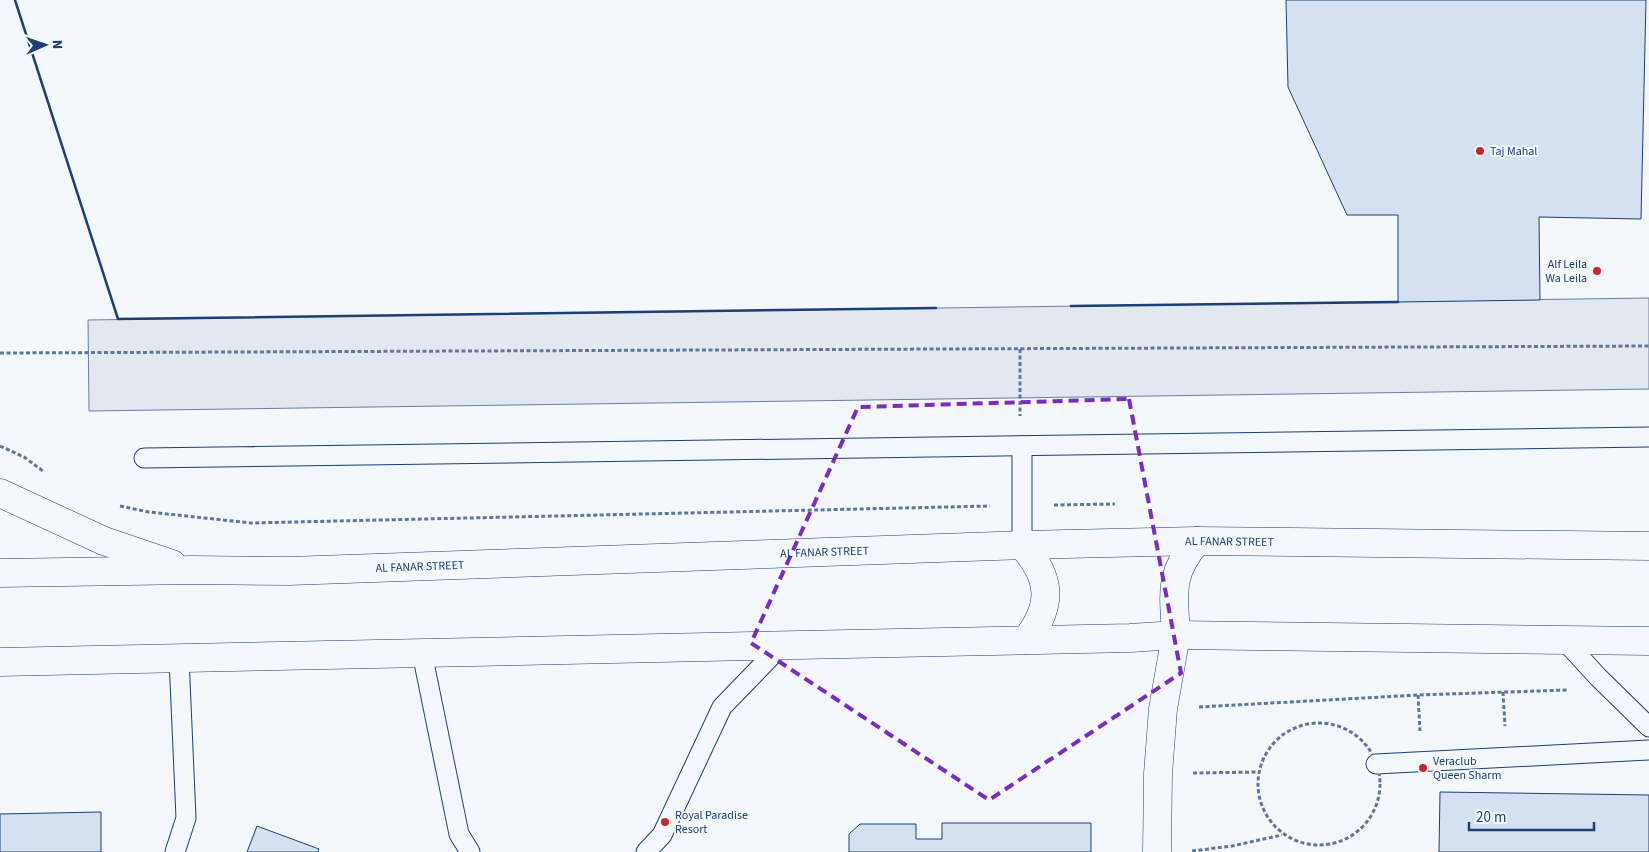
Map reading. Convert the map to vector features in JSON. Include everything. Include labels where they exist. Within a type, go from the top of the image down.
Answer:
[{"type":"main road","points":[[0,493],[104,542],[193,570]]},
{"type":"main road","name":"AL FANAR STREET","points":[[0,573],[193,570],[289,571],[1022,545],[1197,541],[1649,546]]},
{"type":"main road","points":[[1157,852],[1158,774],[1163,709],[1176,635],[1174,591],[1177,572],[1185,555],[1197,541]]},
{"type":"main road","points":[[1022,545],[1034,558],[1043,574],[1046,592],[1044,610],[1038,626],[1026,640]]},
{"type":"main road","points":[[0,662],[1130,638],[1176,635],[1649,641]]},
{"type":"lane","points":[[144,458],[1649,437]]},
{"type":"lane","points":[[1022,446],[1022,545]]},
{"type":"lane","points":[[1565,641],[1649,727]]},
{"type":"lane","points":[[646,852],[662,835],[722,707],[782,645]]},
{"type":"lane","points":[[422,653],[459,834],[470,852]]},
{"type":"lane","points":[[175,852],[186,818],[179,658]]},
{"type":"lane","points":[[1376,764],[1649,750]]},
{"type":"path","points":[[0,353],[1649,346]]},
{"type":"path","points":[[1020,349],[1022,446]]},
{"type":"path","points":[[0,446],[24,457],[47,474]]},
{"type":"path","points":[[113,504],[148,512],[251,523]]},
{"type":"path","points":[[1163,709],[1418,694],[1610,689]]},
{"type":"path","points":[[1187,852],[1232,846],[1282,835],[1316,846],[1350,838],[1375,813],[1381,779],[1369,746],[1340,725],[1305,723],[1274,740],[1258,772],[1261,807],[1282,835]]},
{"type":"path","points":[[1158,774],[1258,772]]},
{"type":"highlighted area","points":[[1129,399],[1181,673],[989,800],[751,643],[858,407]]},
{"type":"shaded area","points":[[1649,298],[1649,389],[89,411],[88,320]]},
{"type":"building","name":"Taj Mahal","points":[[1286,0],[1646,0],[1641,219],[1539,217],[1540,300],[1398,302],[1398,215],[1347,215],[1288,87]]},
{"type":"building","points":[[1440,792],[1649,795],[1649,852],[1439,852]]},
{"type":"building","points":[[101,812],[101,852],[0,852],[0,814]]},
{"type":"building","points":[[942,823],[1091,823],[1091,852],[849,852],[849,834],[860,824],[916,824],[916,839],[942,839]]},
{"type":"building","points":[[257,826],[319,849],[318,852],[247,852]]},
{"type":"wall","points":[[15,0],[118,319],[936,308]]},
{"type":"wall","points":[[1071,306],[1398,302]]},
{"type":"place","name":"Taj Mahal","points":[[1480,151]]},
{"type":"place","name":"Alf Leila Wa Leila","points":[[1597,271]]},
{"type":"place","name":"Veraclub Queen Sharm","points":[[1423,768]]},
{"type":"place","name":"Royal Paradise Resort","points":[[665,822]]}]
